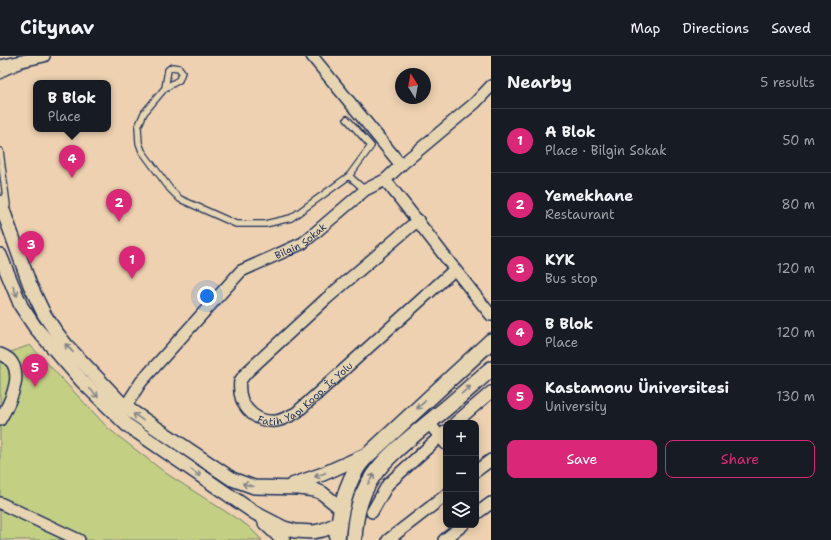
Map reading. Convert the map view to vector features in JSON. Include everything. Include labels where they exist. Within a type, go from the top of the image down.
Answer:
[{"type":"main road","points":[[337,540],[340,516],[350,480],[358,466],[369,454],[491,341]]},
{"type":"main road","points":[[340,516],[355,527],[364,490],[377,470],[392,453],[491,369]]},
{"type":"street","points":[[0,66],[42,56]]},
{"type":"street","points":[[312,56],[401,164]]},
{"type":"street","name":"Bilgin Sokak","points":[[124,407],[142,382],[241,271],[304,243],[365,190],[385,180],[401,164],[475,103],[491,86]]},
{"type":"street","points":[[385,180],[418,220],[454,270],[491,315]]},
{"type":"street","points":[[0,202],[5,229],[33,292],[50,324],[66,345],[124,407],[232,480],[254,487],[306,488],[320,492],[340,516],[323,530],[306,533],[284,528],[255,513],[126,425],[82,381],[35,327],[22,306],[0,255]]},
{"type":"street","name":"Fatih Yapı Koop. İç Yolu","points":[[418,220],[326,299],[248,371],[240,382],[240,394],[244,405],[252,414],[269,421],[285,419],[296,413],[454,270]]},
{"type":"street","points":[[0,354],[11,361],[14,365],[15,374],[14,393],[0,420]]},
{"type":"street","points":[[458,420],[491,392]]},
{"type":"street","points":[[429,422],[443,436]]},
{"type":"street","points":[[372,512],[388,484],[443,438]]},
{"type":"street","points":[[287,487],[323,474],[369,454]]},
{"type":"street","points":[[479,469],[491,460]]},
{"type":"street","points":[[388,540],[443,497]]},
{"type":"street","points":[[0,503],[79,540]]},
{"type":"street","points":[[479,512],[491,503]]},
{"type":"street","points":[[255,513],[283,540]]},
{"type":"street","points":[[444,540],[459,528]]},
{"type":"lane","points":[[0,76],[42,56]]},
{"type":"lane","points":[[165,88],[140,120],[138,127],[139,142],[142,151],[170,189],[180,199],[236,224],[265,224],[291,218],[349,176],[371,146],[346,119]]},
{"type":"lane","points":[[0,151],[5,229]]},
{"type":"lane","points":[[349,176],[365,190]]},
{"type":"green space","points":[[30,345],[109,429],[167,474],[248,526],[262,540],[0,540],[0,356]]},
{"type":"place","name":"B Blok","points":[[72,178]]},
{"type":"place","name":"Yemekhane","points":[[119,222]]},
{"type":"place","name":"KYK","points":[[31,264]]},
{"type":"place","name":"A Blok","points":[[132,279]]},
{"type":"place","name":"Kastamonu Üniversitesi","points":[[35,387]]}]
